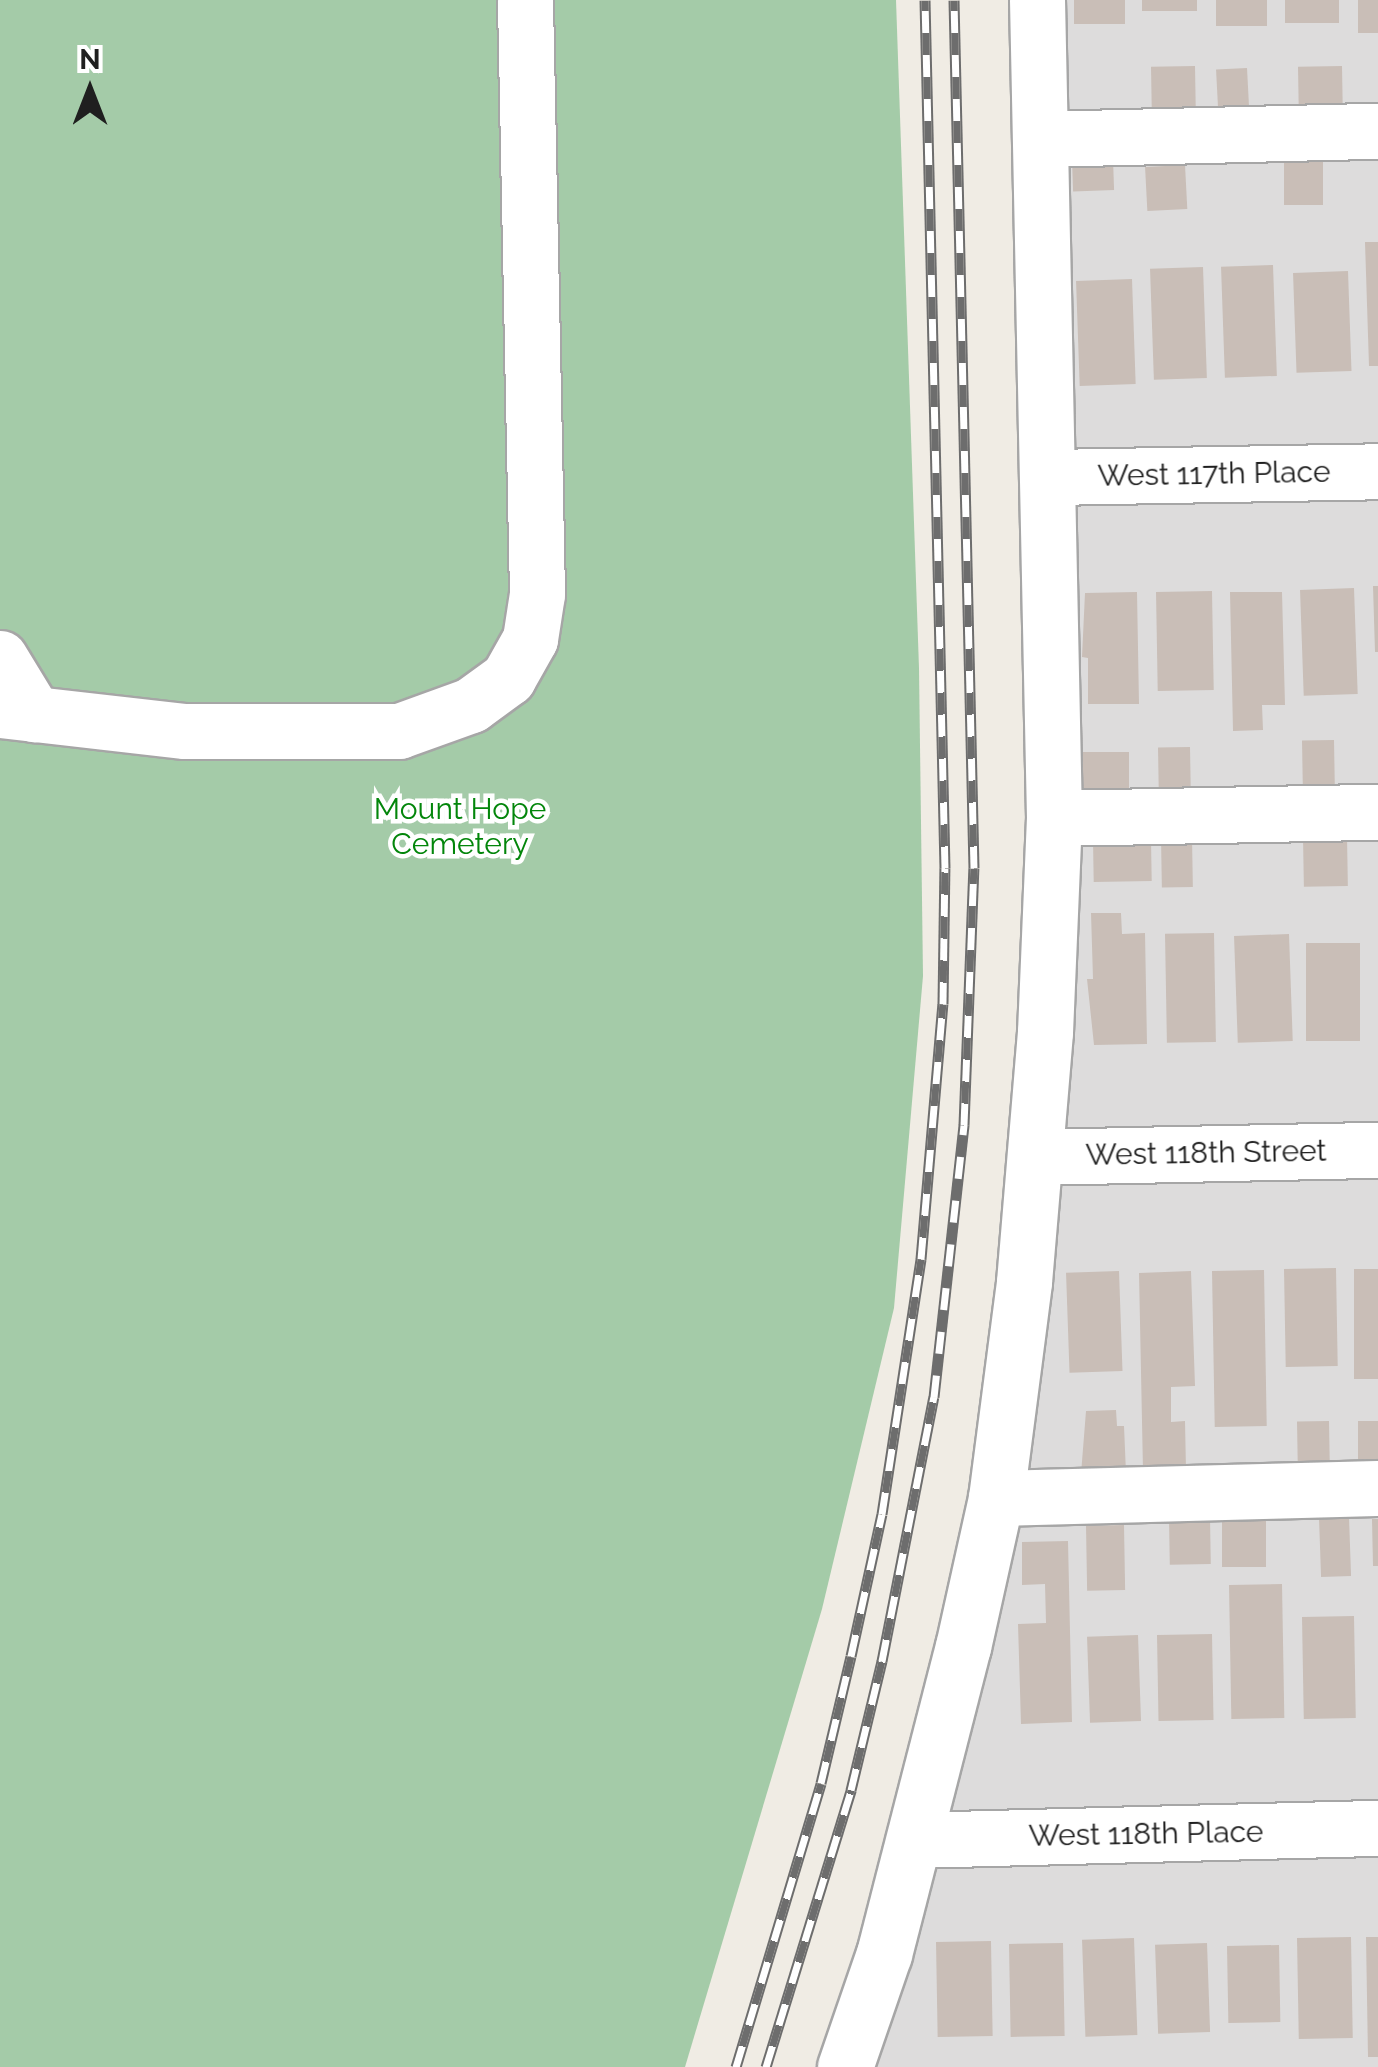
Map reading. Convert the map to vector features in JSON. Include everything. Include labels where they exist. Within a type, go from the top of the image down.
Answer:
[{"type":"street","points":[[0,658],[17,712],[260,734],[399,731],[471,705],[508,678],[530,639],[537,594],[525,0]]},
{"type":"street","points":[[845,2067],[914,1840],[996,1498],[1034,1157],[1054,818],[1050,477],[1037,0]]},
{"type":"street","points":[[1041,139],[1378,131]]},
{"type":"street","name":"West 117th Place","points":[[1050,477],[1378,470]]},
{"type":"street","points":[[1054,818],[1378,812]]},
{"type":"street","name":"West 118th Street","points":[[1034,1157],[1378,1150]]},
{"type":"street","points":[[996,1498],[1378,1488]]},
{"type":"street","name":"West 118th Place","points":[[914,1840],[1378,1828]]},
{"type":"shaded area","points":[[1022,0],[1378,0],[1378,2067],[815,2067],[860,1941],[941,1652],[999,1355],[1026,1011],[1038,651]]},
{"type":"green space","name":"Mount Hope Cemetery","points":[[0,0],[896,0],[919,668],[923,976],[894,1308],[822,1609],[685,2067],[0,2067]]},
{"type":"building","points":[[1074,0],[1125,0],[1125,24],[1074,24]]},
{"type":"building","points":[[1142,0],[1197,0],[1197,11],[1142,11]]},
{"type":"building","points":[[1216,0],[1267,0],[1267,26],[1216,26]]},
{"type":"building","points":[[1285,0],[1339,0],[1339,23],[1285,23]]},
{"type":"building","points":[[1358,0],[1378,0],[1378,33],[1358,33]]},
{"type":"building","points":[[1195,66],[1196,116],[1152,117],[1151,67]]},
{"type":"building","points":[[1342,66],[1343,112],[1299,113],[1298,67]]},
{"type":"building","points":[[1247,68],[1249,112],[1218,114],[1216,70]]},
{"type":"building","points":[[1284,157],[1323,157],[1323,205],[1284,205]]},
{"type":"building","points":[[1113,159],[1114,190],[1073,191],[1072,160]]},
{"type":"building","points":[[1185,165],[1187,209],[1147,211],[1145,167]]},
{"type":"building","points":[[1365,242],[1378,242],[1378,366],[1369,366]]},
{"type":"building","points":[[1273,265],[1277,376],[1225,378],[1221,267]]},
{"type":"building","points":[[1203,267],[1207,378],[1154,380],[1150,269]]},
{"type":"building","points":[[1348,271],[1351,371],[1297,373],[1293,273]]},
{"type":"building","points":[[1132,279],[1136,384],[1080,386],[1076,281]]},
{"type":"building","points":[[1373,586],[1378,586],[1378,652],[1375,652]]},
{"type":"building","points":[[1354,588],[1358,694],[1304,696],[1300,590]]},
{"type":"building","points":[[1212,591],[1214,690],[1158,691],[1156,592]]},
{"type":"building","points":[[1137,592],[1139,704],[1088,704],[1088,658],[1082,657],[1085,593]]},
{"type":"building","points":[[1230,592],[1282,592],[1285,705],[1262,705],[1263,730],[1233,731]]},
{"type":"building","points":[[1334,740],[1335,787],[1303,788],[1302,741]]},
{"type":"building","points":[[1190,747],[1191,795],[1159,796],[1158,748]]},
{"type":"building","points":[[1077,752],[1129,752],[1129,798],[1077,798]]},
{"type":"building","points":[[1347,836],[1348,886],[1304,887],[1303,837]]},
{"type":"building","points":[[1192,837],[1193,887],[1162,888],[1161,838]]},
{"type":"building","points":[[1151,840],[1152,881],[1094,882],[1093,841]]},
{"type":"building","points":[[1091,913],[1121,913],[1122,934],[1145,933],[1147,1044],[1094,1045],[1087,979],[1093,979]]},
{"type":"building","points":[[1214,933],[1216,1042],[1167,1043],[1165,934]]},
{"type":"building","points":[[1289,934],[1293,1041],[1238,1043],[1234,936]]},
{"type":"building","points":[[1306,943],[1360,943],[1360,1041],[1306,1041]]},
{"type":"building","points":[[1336,1268],[1338,1366],[1286,1367],[1284,1269]]},
{"type":"building","points":[[1354,1269],[1378,1269],[1378,1379],[1354,1379]]},
{"type":"building","points":[[1264,1270],[1267,1426],[1215,1427],[1212,1271]]},
{"type":"building","points":[[1119,1271],[1122,1371],[1070,1373],[1066,1273]]},
{"type":"building","points":[[1191,1271],[1195,1386],[1171,1387],[1171,1422],[1185,1421],[1186,1470],[1143,1471],[1139,1273]]},
{"type":"building","points":[[1116,1410],[1117,1426],[1124,1426],[1126,1473],[1081,1474],[1086,1411]]},
{"type":"building","points":[[1329,1421],[1330,1468],[1298,1469],[1297,1422]]},
{"type":"building","points":[[1358,1421],[1378,1421],[1378,1468],[1358,1468]]},
{"type":"building","points":[[1222,1515],[1266,1515],[1266,1567],[1222,1567]]},
{"type":"building","points":[[1349,1517],[1351,1576],[1321,1577],[1319,1518]]},
{"type":"building","points":[[1210,1518],[1211,1564],[1170,1565],[1169,1519]]},
{"type":"building","points":[[1372,1519],[1378,1519],[1378,1566],[1373,1566]]},
{"type":"building","points":[[1124,1525],[1125,1590],[1087,1591],[1086,1526]]},
{"type":"building","points":[[1068,1541],[1072,1722],[1021,1724],[1018,1624],[1046,1623],[1045,1584],[1022,1585],[1022,1542]]},
{"type":"building","points":[[1282,1584],[1284,1718],[1231,1719],[1229,1585]]},
{"type":"building","points":[[1354,1616],[1356,1718],[1304,1719],[1302,1617]]},
{"type":"building","points":[[1212,1634],[1214,1720],[1159,1721],[1157,1635]]},
{"type":"building","points":[[1138,1635],[1141,1721],[1090,1723],[1087,1637]]},
{"type":"building","points":[[1351,1937],[1353,2038],[1299,2039],[1297,1938]]},
{"type":"building","points":[[1366,1937],[1378,1937],[1378,2057],[1368,2057]]},
{"type":"building","points":[[1134,1938],[1137,2035],[1085,2037],[1082,1940]]},
{"type":"building","points":[[991,1941],[993,2036],[938,2037],[936,1942]]},
{"type":"building","points":[[1063,1943],[1065,2036],[1011,2037],[1009,1944]]},
{"type":"building","points":[[1207,1943],[1210,2032],[1158,2034],[1155,1945]]},
{"type":"building","points":[[1279,1945],[1280,2022],[1228,2023],[1227,1946]]},
{"type":"railway","points":[[736,2067],[821,1783],[851,1656],[882,1514],[921,1259],[943,1004],[945,868],[925,0]]},
{"type":"railway","points":[[766,2067],[851,1790],[882,1661],[934,1397],[964,1125],[974,868],[954,0]]}]
